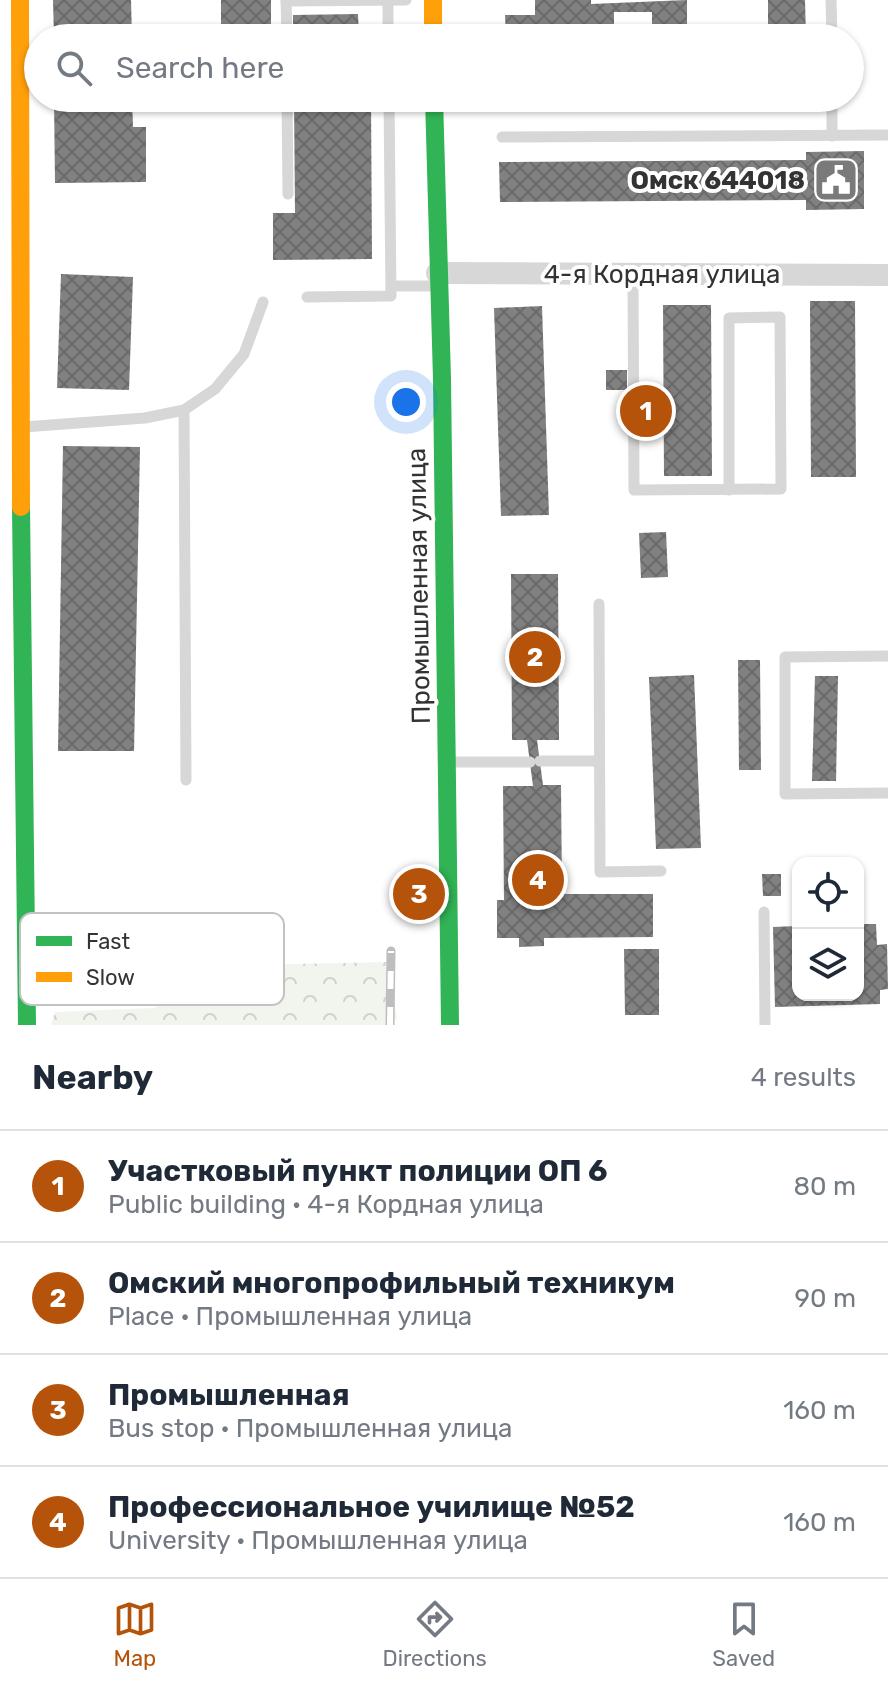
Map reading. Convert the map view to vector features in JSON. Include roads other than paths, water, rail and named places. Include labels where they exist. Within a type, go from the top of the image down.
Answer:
[{"type":"street","points":[[20,0],[25,913]]},
{"type":"street","points":[[433,0],[433,24]]},
{"type":"street","name":"Промышленная улица","points":[[434,112],[442,379],[450,1025]]},
{"type":"street","name":"4-я Кордная улица","points":[[437,279],[633,273],[888,275]]},
{"type":"street","points":[[27,1005],[27,1025]]},
{"type":"lane","points":[[287,24],[286,0],[406,0]]},
{"type":"lane","points":[[388,0],[388,24]]},
{"type":"lane","points":[[831,0],[832,24]]},
{"type":"lane","points":[[287,112],[288,194]]},
{"type":"lane","points":[[307,297],[391,296],[389,112]]},
{"type":"lane","points":[[832,112],[832,136]]},
{"type":"lane","points":[[502,137],[888,135]]},
{"type":"lane","points":[[633,273],[634,490],[729,490],[781,489],[780,317],[729,318],[729,490]]},
{"type":"lane","points":[[391,286],[437,279]]},
{"type":"lane","points":[[24,427],[145,418],[184,410],[215,389],[244,354],[263,302]]},
{"type":"lane","points":[[184,410],[186,780]]},
{"type":"lane","points":[[599,604],[600,872],[661,871]]},
{"type":"lane","points":[[888,656],[785,657],[785,794],[888,793]]},
{"type":"lane","points":[[447,762],[599,761]]},
{"type":"lane","points":[[764,912],[765,1025]]},
{"type":"railway","points":[[390,1025],[391,951]]},
{"type":"place","name":"Омск 644018","points":[[836,180]]},
{"type":"place","name":"Участковый пункт полиции ОП 6","points":[[646,411]]},
{"type":"place","name":"Омский многопрофильный техникум","points":[[535,657]]},
{"type":"place","name":"Профессиональное училище №52","points":[[538,880]]},
{"type":"place","name":"Промышленная","points":[[419,894]]}]
